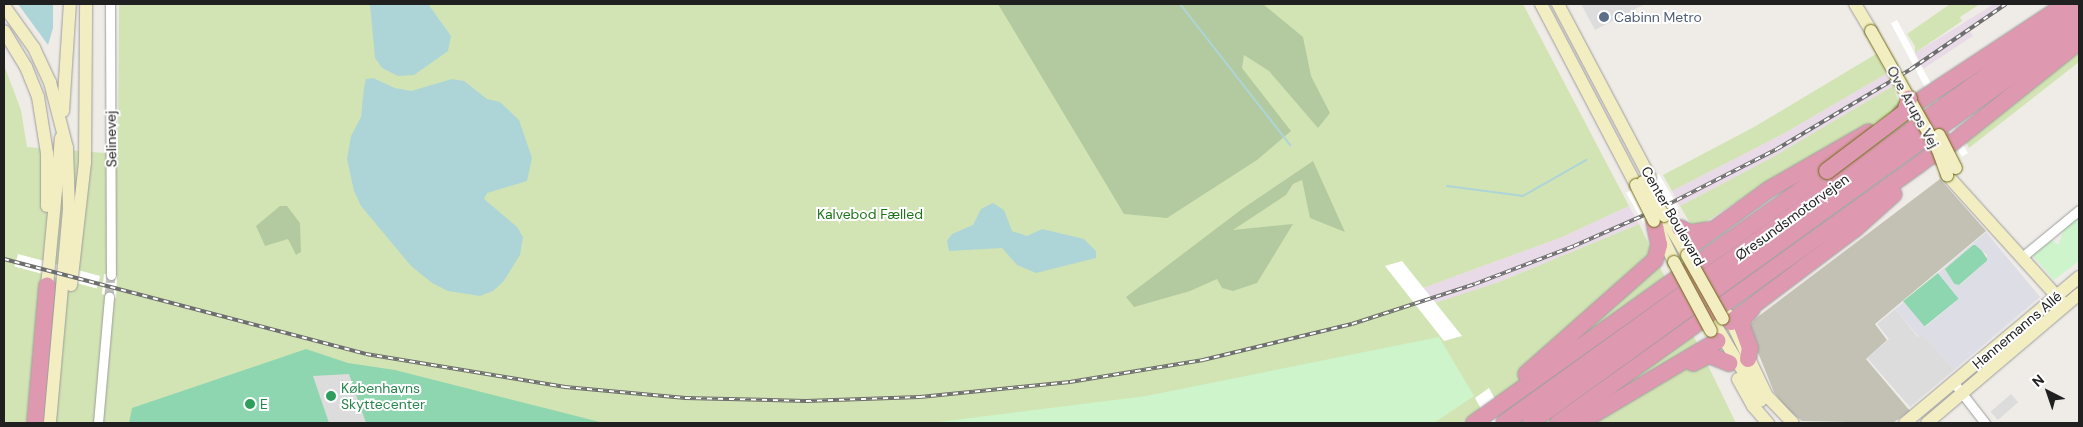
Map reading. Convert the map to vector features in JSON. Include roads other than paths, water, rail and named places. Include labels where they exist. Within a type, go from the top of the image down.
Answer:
[{"type":"highway","points":[[1625,289],[1683,255],[1713,229],[1768,190],[1936,92],[2066,4]]},
{"type":"highway","name":"Øresundsmotorvejen","points":[[1504,423],[2079,9]]},
{"type":"highway","name":"Øresundsmotorvejen","points":[[1530,423],[2079,27]]},
{"type":"highway","points":[[1579,423],[1608,407],[1764,298],[1856,229],[1951,142],[2079,42]]},
{"type":"highway","points":[[1474,423],[1827,171],[1905,112],[1910,98]]},
{"type":"highway","points":[[1558,423],[1850,215],[1939,144]]},
{"type":"highway","points":[[1466,423],[1625,289],[1659,254],[1663,217]]},
{"type":"highway","points":[[1680,228],[1696,234],[1713,229]]},
{"type":"highway","points":[[35,423],[47,286]]},
{"type":"highway","points":[[1748,359],[1750,348],[1742,326],[1743,319],[1764,298]]},
{"type":"highway","points":[[1608,407],[1640,396],[1704,356],[1710,355],[1729,363]]},
{"type":"street","points":[[47,286],[62,121],[70,4]]},
{"type":"street","points":[[52,404],[83,187],[86,4]]},
{"type":"street","name":"Selinevej","points":[[110,4],[111,275]]},
{"type":"street","name":"Center Boulevard","points":[[1541,4],[1616,145],[1643,181],[1663,217],[1680,228],[1683,255],[1721,327],[1729,363],[1754,406],[1768,423]]},
{"type":"street","name":"Center Boulevard","points":[[1558,4],[1643,181],[1721,327],[1748,359],[1767,396],[1793,423]]},
{"type":"street","name":"Ove Arups Vej","points":[[1855,4],[1875,29],[1962,188],[2061,301]]},
{"type":"street","name":"Ove Arups Vej","points":[[1865,4],[1875,29],[1910,98],[1939,144]]},
{"type":"street","points":[[4,6],[34,48],[50,82],[62,121],[69,163],[69,209],[50,423]]},
{"type":"street","points":[[4,31],[26,67],[45,128],[47,286]]},
{"type":"street","points":[[2022,257],[2079,210]]},
{"type":"street","name":"Hannemanns Allé","points":[[1905,423],[1958,388],[2061,301],[2079,278]]},
{"type":"street","name":"Hannemanns Allé","points":[[2061,301],[2079,294]]},
{"type":"street","points":[[98,423],[109,296]]},
{"type":"street","points":[[1721,327],[1766,408],[1781,423]]},
{"type":"street","points":[[1958,388],[1985,423]]},
{"type":"street","name":"Hannemanns Allé","points":[[1927,423],[1958,388]]},
{"type":"water","points":[[18,4],[53,4],[53,28],[48,45]]},
{"type":"water","points":[[370,4],[428,4],[451,36],[448,51],[414,75],[398,76],[382,68],[375,58]]},
{"type":"water","points":[[373,78],[395,88],[411,91],[452,79],[464,81],[487,99],[500,102],[519,120],[532,158],[527,181],[487,193],[484,199],[517,227],[523,237],[520,255],[503,282],[493,291],[480,296],[448,291],[432,283],[411,266],[361,206],[354,191],[347,159],[351,136],[361,117],[366,79]]},
{"type":"water","points":[[993,203],[1004,210],[1012,231],[1027,236],[1042,229],[1084,239],[1096,251],[1096,258],[1036,273],[1017,265],[1002,248],[949,251],[947,241],[952,234],[973,225],[981,209]]},
{"type":"waterway","points":[[1180,4],[1290,145]]},
{"type":"waterway","points":[[1447,186],[1523,196],[1586,160]]},
{"type":"tunnel","points":[[109,296],[111,275]]},
{"type":"railway","points":[[4,259],[366,354],[565,387],[685,398],[806,401],[920,397],[1070,382],[1203,360],[1352,324],[1475,284],[1574,246],[1667,205],[1777,149],[1911,69],[2006,4]]},
{"type":"place","name":"Cabinn Metro","points":[[1604,17]]},
{"type":"place","name":"Københavns Skyttecenter","points":[[331,396]]},
{"type":"place","name":"E","points":[[250,404]]},
{"type":"park label","name":"Kalvebod Fælled","points":[[870,214]]}]
